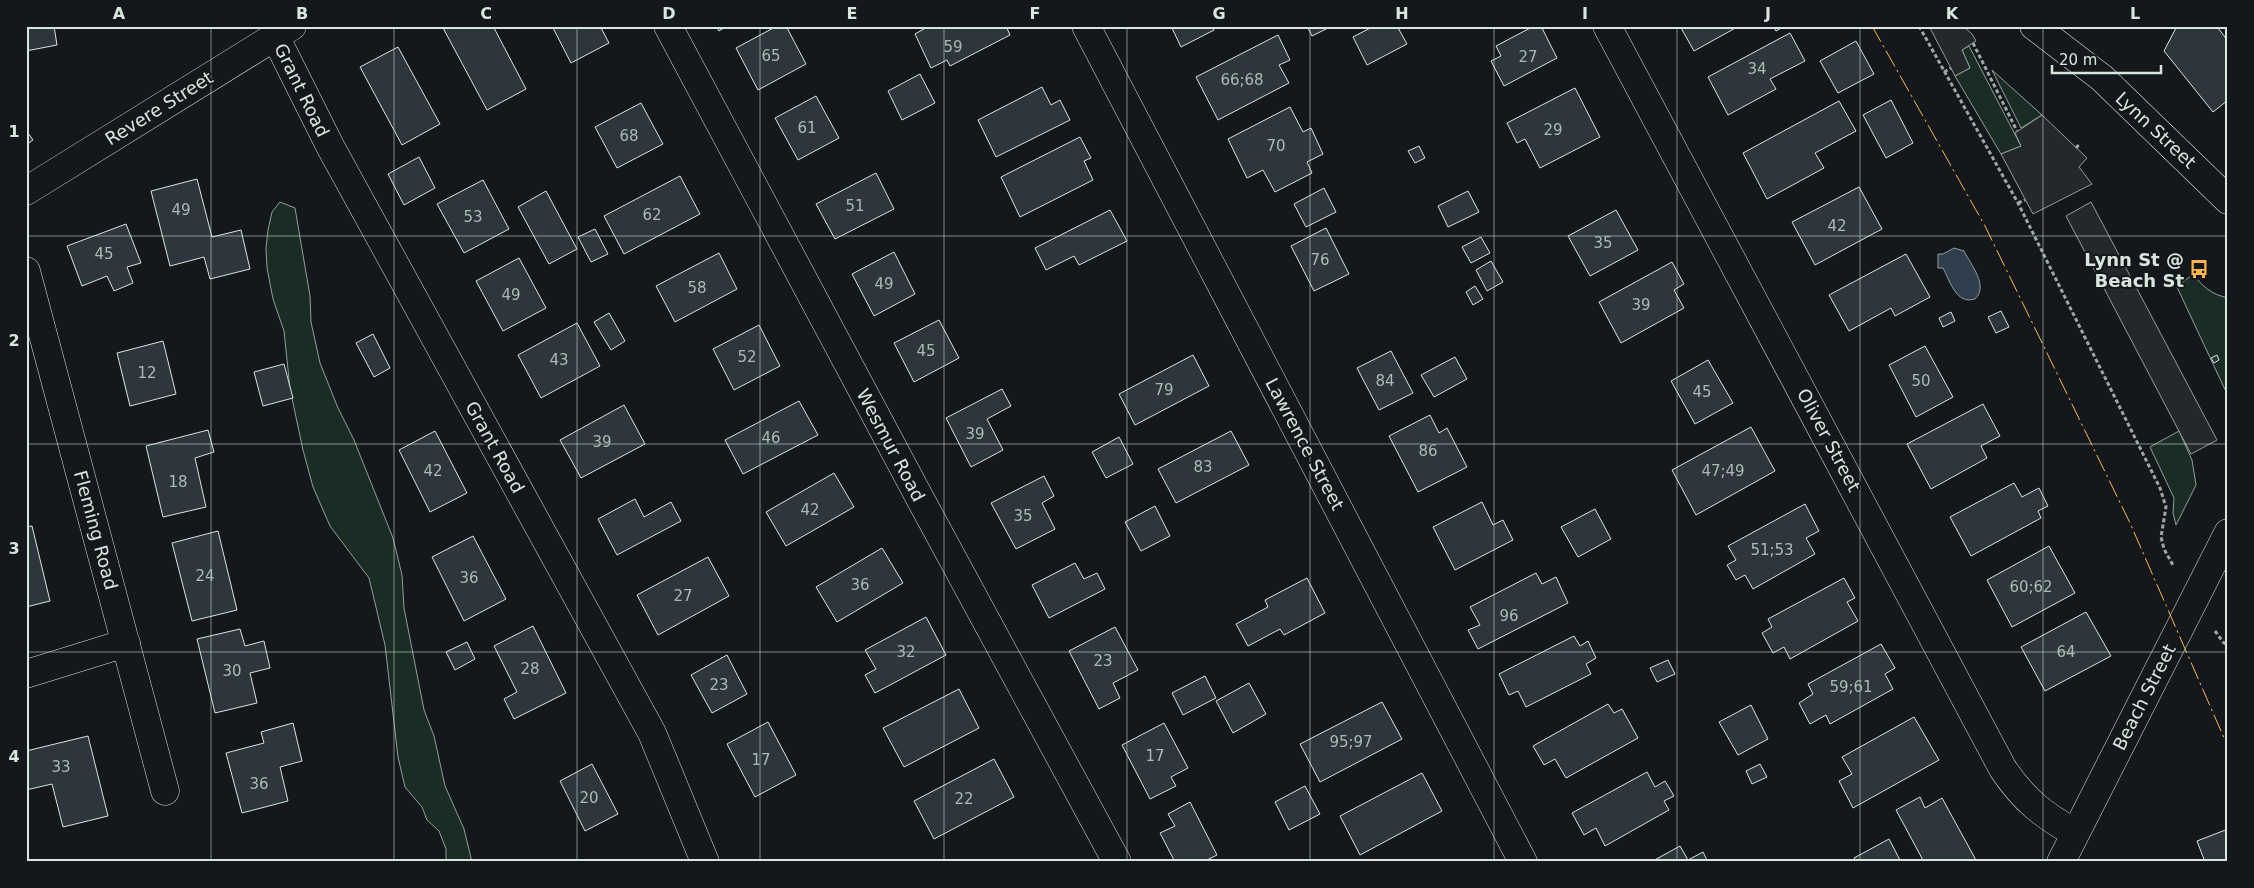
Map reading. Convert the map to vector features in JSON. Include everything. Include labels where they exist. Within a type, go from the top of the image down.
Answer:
[{"type":"street","name":"Wesmur Road","points":[[668,26],[918,495],[1117,862]]},
{"type":"street","name":"Lawrence Street","points":[[1086,26],[1523,862]]},
{"type":"street","name":"Oliver Street","points":[[1607,26],[2003,769],[2016,789],[2033,806],[2050,820],[2075,833]]},
{"type":"street","name":"Lynn Street","points":[[2034,26],[2102,78],[2228,200]]},
{"type":"street","name":"Revere Street","points":[[26,191],[284,31]]},
{"type":"street","name":"Grant Road","points":[[284,31],[330,146],[652,733],[705,862]]},
{"type":"street","name":"Fleming Road","points":[[26,270],[165,791]]},
{"type":"street","name":"Beach Street","points":[[2061,862],[2228,533]]},
{"type":"street","points":[[26,674],[126,643]]},
{"type":"path","points":[[1919,26],[2018,203],[2160,488]]},
{"type":"path","points":[[1973,43],[2017,131]]},
{"type":"path","points":[[1944,72],[1951,68]]},
{"type":"path","points":[[2076,148],[2080,143]]},
{"type":"path","points":[[2018,203],[2025,200]]},
{"type":"path","points":[[2222,642],[2228,646]]},
{"type":"green space","points":[[1969,46],[2021,146],[2001,154],[1955,76],[1970,68],[1962,50]]},
{"type":"green space","points":[[1992,70],[2042,115],[2021,128]]},
{"type":"green space","points":[[280,202],[295,208],[310,296],[311,322],[320,363],[338,408],[354,440],[393,538],[402,575],[404,608],[424,710],[434,736],[445,786],[464,829],[472,862],[446,862],[446,849],[439,831],[427,820],[422,807],[405,787],[398,757],[385,645],[369,578],[330,526],[313,487],[290,389],[284,331],[273,299],[267,268],[266,248],[268,230],[272,212]]},
{"type":"green space","points":[[2193,274],[2208,289],[2228,298],[2228,396],[2177,287]]},
{"type":"green space","points":[[2179,431],[2192,460],[2196,485],[2176,525],[2173,513],[2174,498],[2150,447]]},
{"type":"shaded area","points":[[1929,26],[1963,26],[1972,34],[1976,41],[1962,50],[1970,68],[1955,76]]},
{"type":"shaded area","points":[[2042,115],[2087,158],[2079,167],[2092,184],[2033,214],[2001,154],[2021,146],[2015,133]]},
{"type":"shaded area","points":[[2091,202],[2217,440],[2191,454],[2066,216]]},
{"type":"water","points":[[1954,248],[1964,251],[1980,282],[1979,294],[1975,299],[1963,299],[1958,295],[1954,291],[1943,268],[1938,268],[1938,254],[1943,254]]},
{"type":"building","points":[[26,26],[54,26],[57,45],[26,51]]},
{"type":"building","points":[[442,26],[493,26],[526,89],[487,110]]},
{"type":"building","points":[[552,26],[600,26],[609,43],[571,63]]},
{"type":"building","points":[[716,26],[727,26],[719,31]]},
{"type":"building","points":[[777,26],[786,26],[806,64],[758,90],[736,48]]},
{"type":"building","points":[[929,26],[1006,26],[1010,35],[950,66],[947,60],[931,68],[915,34]]},
{"type":"building","points":[[1171,26],[1212,26],[1214,30],[1181,47]]},
{"type":"building","points":[[1307,26],[1332,26],[1312,36]]},
{"type":"building","points":[[1374,26],[1397,26],[1407,44],[1367,65],[1353,37]]},
{"type":"building","points":[[1534,26],[1541,26],[1557,58],[1504,86],[1491,61],[1501,56],[1496,46]]},
{"type":"building","points":[[1680,26],[1739,26],[1694,51]]},
{"type":"building","points":[[1773,26],[1785,26],[1776,31]]},
{"type":"building","points":[[2177,26],[2219,26],[2218,28],[2228,41],[2228,100],[2213,112],[2164,51]]},
{"type":"building","points":[[1790,33],[1805,61],[1770,79],[1776,89],[1728,115],[1708,77]]},
{"type":"building","points":[[1278,35],[1290,60],[1279,65],[1289,83],[1218,120],[1196,77]]},
{"type":"building","points":[[1856,41],[1874,74],[1838,93],[1820,61]]},
{"type":"building","points":[[398,47],[440,124],[402,145],[360,67]]},
{"type":"building","points":[[920,74],[935,103],[902,120],[888,91]]},
{"type":"building","points":[[1042,87],[1051,105],[1060,100],[1070,120],[996,157],[978,120]]},
{"type":"building","points":[[1575,88],[1600,137],[1540,168],[1525,139],[1517,143],[1507,123]]},
{"type":"building","points":[[816,96],[839,138],[798,160],[775,118]]},
{"type":"building","points":[[1891,100],[1913,143],[1886,158],[1863,115]]},
{"type":"building","points":[[1839,101],[1856,131],[1815,153],[1824,168],[1767,199],[1743,153]]},
{"type":"building","points":[[641,103],[663,144],[617,168],[595,127]]},
{"type":"building","points":[[1290,107],[1303,132],[1311,128],[1323,154],[1307,162],[1312,173],[1275,192],[1263,170],[1247,178],[1228,139]]},
{"type":"building","points":[[26,130],[33,140],[26,145]]},
{"type":"building","points":[[1080,137],[1091,158],[1084,161],[1093,180],[1020,217],[1001,177]]},
{"type":"building","points":[[1419,146],[1425,158],[1415,163],[1408,151]]},
{"type":"building","points":[[419,157],[435,188],[404,205],[388,174]]},
{"type":"building","points":[[876,173],[894,209],[835,239],[816,204]]},
{"type":"building","points":[[680,176],[700,214],[624,254],[604,216]]},
{"type":"building","points":[[197,179],[212,237],[241,230],[250,269],[210,279],[204,257],[170,266],[151,191]]},
{"type":"building","points":[[483,180],[509,229],[464,253],[437,204]]},
{"type":"building","points":[[1859,187],[1882,229],[1815,265],[1792,222]]},
{"type":"building","points":[[1324,188],[1336,212],[1306,227],[1294,204]]},
{"type":"building","points":[[546,191],[577,249],[549,264],[518,207]]},
{"type":"building","points":[[1468,191],[1479,212],[1448,227],[1438,206]]},
{"type":"building","points":[[1110,210],[1127,241],[1079,265],[1074,256],[1046,270],[1035,248]]},
{"type":"building","points":[[1616,210],[1638,250],[1590,276],[1568,236]]},
{"type":"building","points":[[126,224],[141,263],[127,267],[133,283],[114,291],[107,276],[82,286],[67,246]]},
{"type":"building","points":[[1326,228],[1349,274],[1314,291],[1291,246]]},
{"type":"building","points":[[595,229],[608,254],[591,262],[578,237]]},
{"type":"building","points":[[1481,237],[1490,253],[1471,263],[1462,247]]},
{"type":"building","points":[[894,252],[915,294],[874,316],[852,274]]},
{"type":"building","points":[[719,253],[737,289],[675,322],[656,286]]},
{"type":"building","points":[[1906,254],[1930,297],[1895,316],[1891,308],[1849,331],[1829,295]]},
{"type":"building","points":[[519,258],[546,308],[503,331],[476,281]]},
{"type":"building","points":[[1491,261],[1503,282],[1487,291],[1476,270]]},
{"type":"building","points":[[1672,262],[1684,284],[1674,290],[1684,308],[1621,343],[1599,302]]},
{"type":"building","points":[[1475,286],[1483,299],[1473,305],[1466,292]]},
{"type":"building","points":[[2001,311],[2009,327],[1996,333],[1988,317]]},
{"type":"building","points":[[1951,312],[1955,321],[1943,327],[1939,318]]},
{"type":"building","points":[[609,313],[625,341],[611,350],[594,322]]},
{"type":"building","points":[[939,320],[959,358],[914,382],[894,343]]},
{"type":"building","points":[[577,323],[600,366],[541,398],[518,355]]},
{"type":"building","points":[[759,325],[780,366],[734,390],[713,349]]},
{"type":"building","points":[[373,334],[390,368],[374,377],[356,343]]},
{"type":"building","points":[[163,341],[176,394],[130,406],[117,353]]},
{"type":"building","points":[[1925,346],[1953,397],[1916,417],[1889,365]]},
{"type":"building","points":[[1391,351],[1413,393],[1379,410],[1357,368]]},
{"type":"building","points":[[1193,355],[1209,386],[1135,425],[1119,394]]},
{"type":"building","points":[[2217,355],[2219,360],[2214,363],[2211,358]]},
{"type":"building","points":[[1455,357],[1467,379],[1434,397],[1421,375]]},
{"type":"building","points":[[1708,360],[1733,403],[1695,424],[1671,381]]},
{"type":"building","points":[[284,364],[293,398],[263,406],[254,372]]},
{"type":"building","points":[[1002,389],[1011,406],[987,419],[1003,450],[971,467],[946,418]]},
{"type":"building","points":[[799,401],[818,435],[743,474],[725,440]]},
{"type":"building","points":[[1983,404],[2000,436],[1981,446],[1987,458],[1931,489],[1907,444]]},
{"type":"building","points":[[624,405],[645,444],[581,478],[560,440]]},
{"type":"building","points":[[1430,415],[1439,433],[1447,428],[1467,467],[1418,492],[1389,436]]},
{"type":"building","points":[[1751,427],[1775,471],[1696,515],[1672,470]]},
{"type":"building","points":[[208,430],[214,452],[195,458],[206,507],[163,517],[146,446]]},
{"type":"building","points":[[435,431],[467,493],[430,512],[399,450]]},
{"type":"building","points":[[1231,431],[1249,465],[1176,503],[1158,469]]},
{"type":"building","points":[[1119,437],[1133,464],[1106,478],[1092,452]]},
{"type":"building","points":[[834,473],[854,507],[786,546],[766,512]]},
{"type":"building","points":[[1044,476],[1054,496],[1042,503],[1055,529],[1016,549],[991,503]]},
{"type":"building","points":[[2014,483],[2022,497],[2039,488],[2048,506],[2038,511],[2041,518],[1971,556],[1950,517]]},
{"type":"building","points":[[635,499],[644,517],[671,502],[681,521],[617,555],[598,519]]},
{"type":"building","points":[[1482,502],[1493,525],[1503,520],[1513,540],[1455,570],[1433,527]]},
{"type":"building","points":[[1805,504],[1819,531],[1806,538],[1815,554],[1753,589],[1745,575],[1736,580],[1727,565],[1736,560],[1728,546]]},
{"type":"building","points":[[1155,506],[1170,536],[1141,551],[1125,522]]},
{"type":"building","points":[[1595,509],[1611,539],[1578,557],[1561,527]]},
{"type":"building","points":[[32,526],[50,601],[26,607],[26,527]]},
{"type":"building","points":[[218,531],[237,610],[192,621],[172,543]]},
{"type":"building","points":[[473,536],[506,599],[464,621],[432,557]]},
{"type":"building","points":[[2049,546],[2075,593],[2012,627],[1987,580]]},
{"type":"building","points":[[882,548],[903,583],[837,622],[816,587]]},
{"type":"building","points":[[708,557],[729,596],[658,635],[637,595]]},
{"type":"building","points":[[1075,563],[1084,579],[1097,573],[1105,589],[1049,618],[1032,585]]},
{"type":"building","points":[[1536,573],[1542,584],[1556,577],[1568,603],[1478,649],[1468,630],[1480,625],[1470,607]]},
{"type":"building","points":[[1307,578],[1325,613],[1284,635],[1280,629],[1248,646],[1236,624],[1268,607],[1265,600]]},
{"type":"building","points":[[1844,578],[1855,598],[1847,602],[1858,621],[1790,659],[1784,647],[1773,653],[1762,633],[1772,627],[1768,619]]},
{"type":"building","points":[[2086,612],[2111,656],[2045,691],[2021,647]]},
{"type":"building","points":[[926,617],[946,655],[875,693],[865,675],[876,669],[865,650]]},
{"type":"building","points":[[533,626],[566,693],[514,719],[504,699],[517,692],[494,646]]},
{"type":"building","points":[[1115,627],[1138,670],[1113,683],[1120,698],[1099,709],[1069,651]]},
{"type":"building","points":[[240,629],[245,646],[264,641],[270,668],[250,673],[257,703],[215,713],[197,639]]},
{"type":"building","points":[[1574,636],[1580,646],[1588,641],[1596,658],[1586,664],[1591,674],[1526,707],[1518,691],[1509,695],[1499,674]]},
{"type":"building","points":[[467,642],[475,659],[455,670],[446,652]]},
{"type":"building","points":[[1881,644],[1895,668],[1885,674],[1893,689],[1830,724],[1826,715],[1810,724],[1799,703],[1813,694],[1808,684]]},
{"type":"building","points":[[727,655],[747,694],[712,713],[691,675]]},
{"type":"building","points":[[1668,660],[1675,674],[1657,682],[1650,668]]},
{"type":"building","points":[[1205,676],[1216,698],[1183,715],[1172,693]]},
{"type":"building","points":[[1249,683],[1266,714],[1233,733],[1216,701]]},
{"type":"building","points":[[959,689],[979,728],[904,767],[883,728]]},
{"type":"building","points":[[1382,702],[1402,739],[1320,782],[1300,744]]},
{"type":"building","points":[[1608,704],[1614,713],[1622,709],[1638,738],[1566,778],[1555,759],[1544,765],[1533,746]]},
{"type":"building","points":[[1751,705],[1768,739],[1738,755],[1719,722]]},
{"type":"building","points":[[1914,717],[1939,760],[1853,808],[1839,781],[1852,774],[1842,757]]},
{"type":"building","points":[[768,722],[796,775],[755,797],[727,744]]},
{"type":"building","points":[[293,723],[302,761],[280,767],[288,801],[242,813],[226,753],[264,743],[261,732]]},
{"type":"building","points":[[1164,723],[1188,768],[1171,777],[1176,786],[1150,799],[1122,745]]},
{"type":"building","points":[[88,736],[108,816],[63,827],[52,784],[26,790],[26,751]]},
{"type":"building","points":[[994,759],[1014,797],[934,839],[914,801]]},
{"type":"building","points":[[592,764],[618,814],[585,831],[560,781]]},
{"type":"building","points":[[1760,764],[1767,777],[1752,784],[1746,771]]},
{"type":"building","points":[[1647,772],[1655,787],[1665,781],[1674,796],[1664,801],[1669,810],[1605,846],[1596,828],[1584,835],[1572,813]]},
{"type":"building","points":[[1422,773],[1442,811],[1360,855],[1340,816]]},
{"type":"building","points":[[1305,786],[1320,814],[1289,830],[1275,802]]},
{"type":"building","points":[[1920,797],[1925,808],[1942,798],[1977,862],[1924,862],[1896,810]]},
{"type":"building","points":[[1190,802],[1217,855],[1203,862],[1175,862],[1160,833],[1175,826],[1168,814]]},
{"type":"building","points":[[2228,829],[2228,862],[2205,862],[2197,841]]},
{"type":"building","points":[[1889,839],[1901,862],[1856,862],[1854,858]]},
{"type":"building","points":[[1680,846],[1688,860],[1703,852],[1708,862],[1651,862]]},
{"type":"power","points":[[1872,26],[1985,226],[2130,523],[2228,747]]},
{"type":"place","name":"Lynn St @ Beach St","points":[[2199,269]]}]
